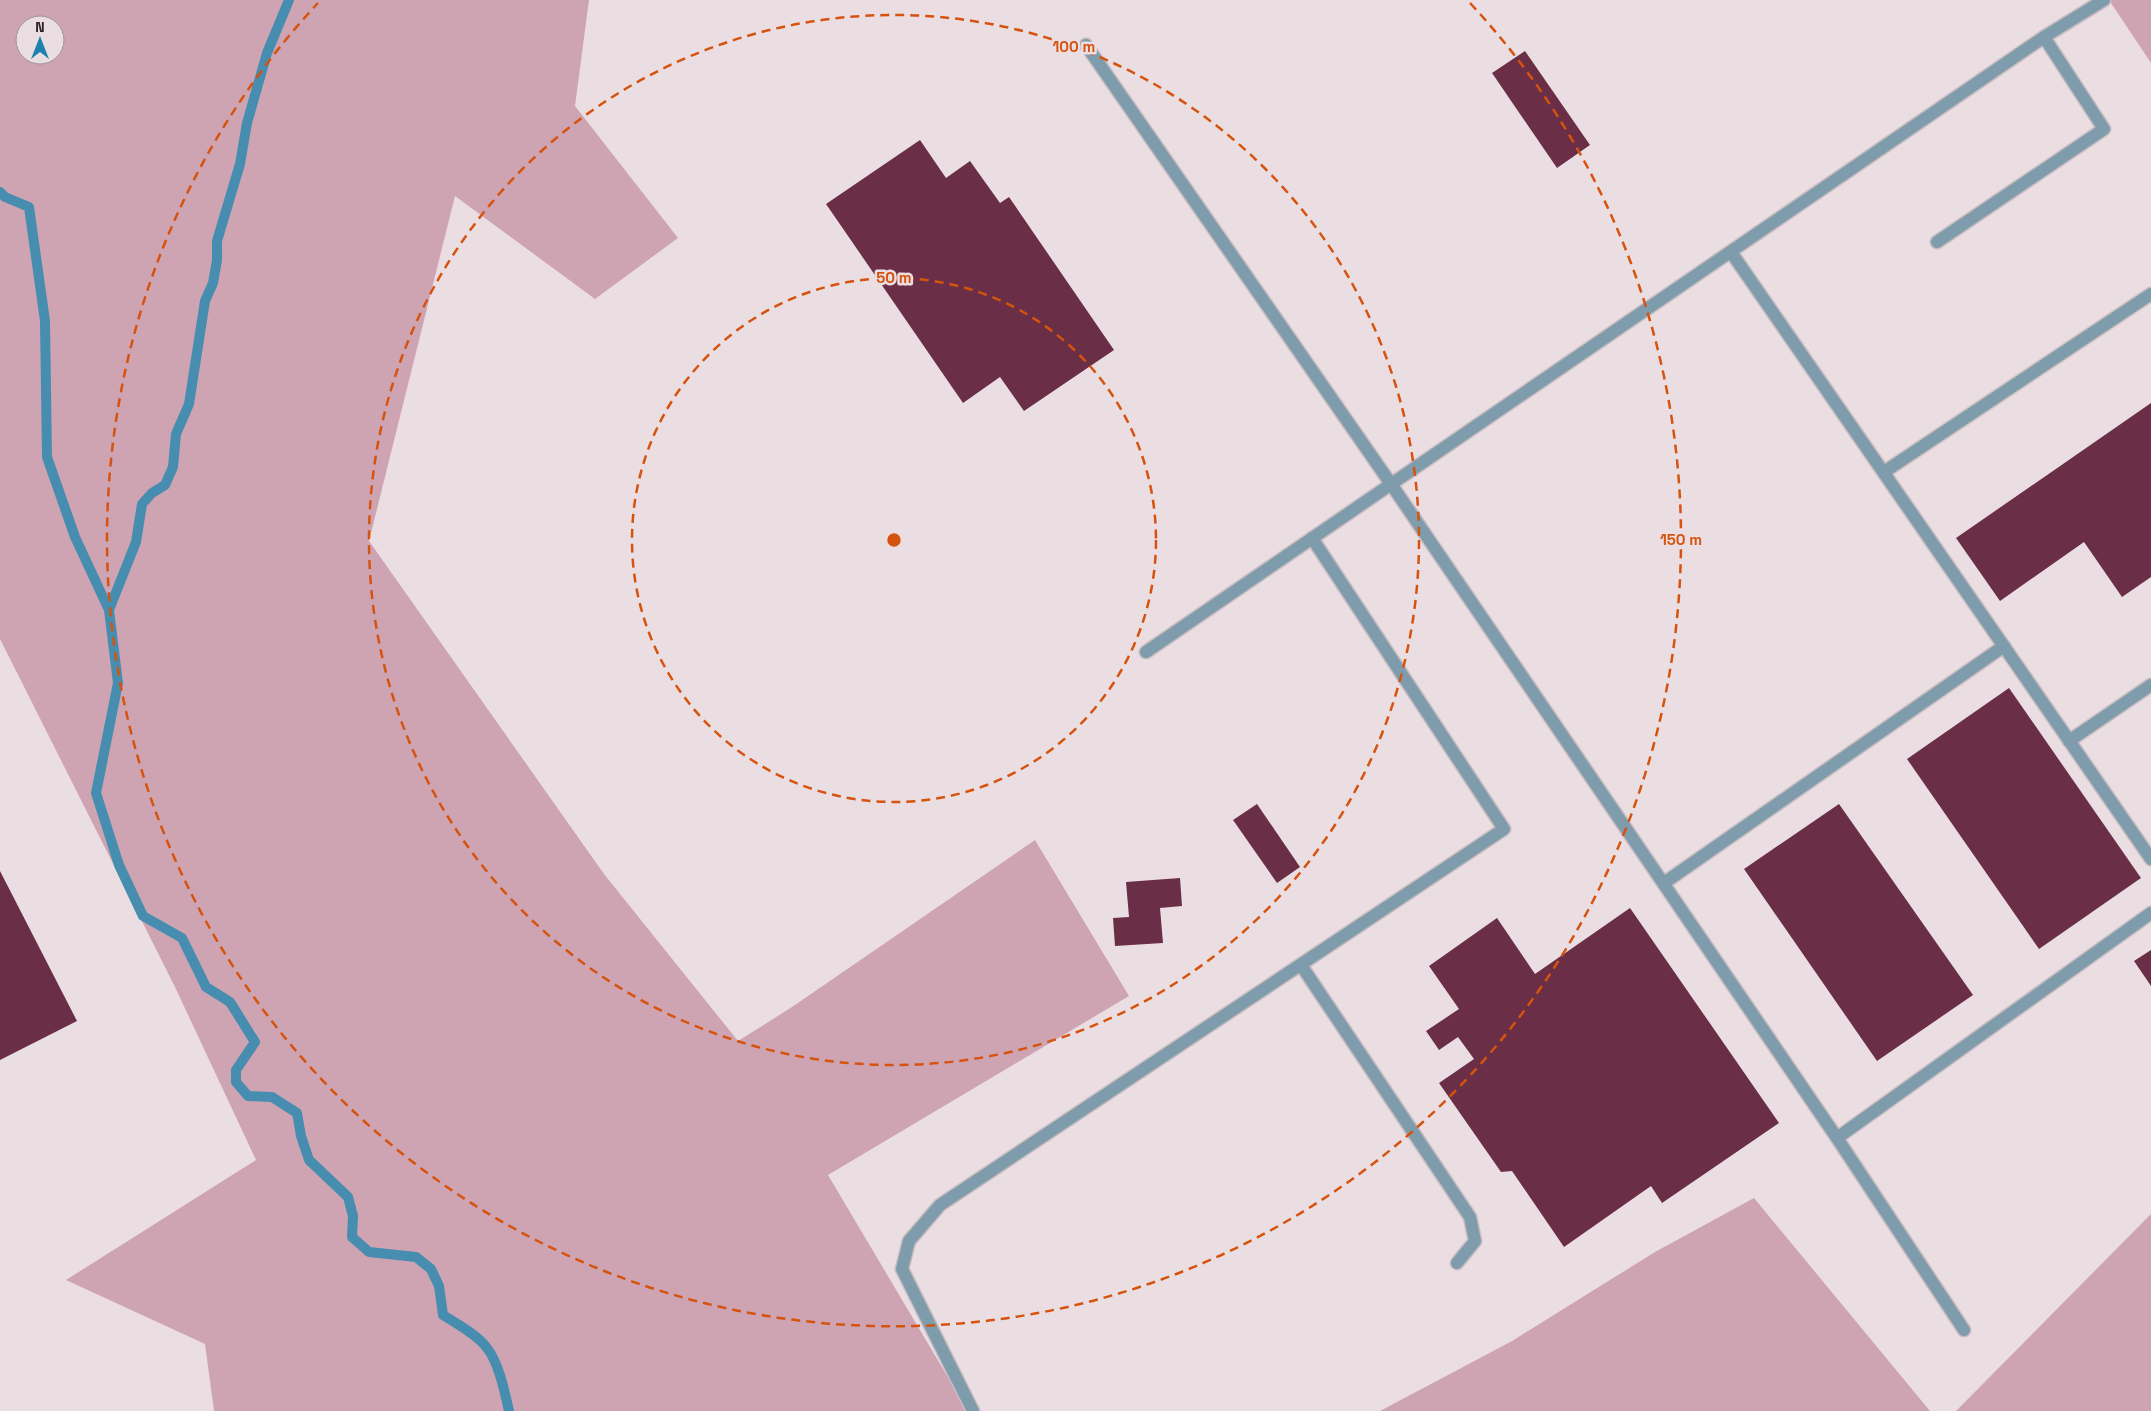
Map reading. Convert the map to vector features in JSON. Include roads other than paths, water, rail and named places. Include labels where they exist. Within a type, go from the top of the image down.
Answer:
[{"type":"lane","points":[[1146,652],[2044,36],[2104,0]]},
{"type":"lane","points":[[1937,242],[2104,129],[2044,36]]},
{"type":"lane","points":[[1086,45],[1391,484],[1664,883],[1837,1138],[1964,1330]]},
{"type":"lane","points":[[1731,252],[2151,859]]},
{"type":"lane","points":[[1884,472],[2151,294]]},
{"type":"lane","points":[[973,1411],[902,1269],[909,1241],[940,1205],[1504,829],[1312,538]]},
{"type":"lane","points":[[1664,883],[2004,646]]},
{"type":"lane","points":[[2069,741],[2151,685]]},
{"type":"lane","points":[[1837,1138],[2151,913]]},
{"type":"lane","points":[[1301,965],[1470,1217],[1474,1241],[1457,1263]]},
{"type":"waterway","points":[[109,610],[136,542],[142,504],[152,493],[165,485],[173,467],[176,434],[189,404],[205,301],[213,283],[217,260],[217,241],[240,164],[247,123],[267,53],[289,0]]},
{"type":"waterway","points":[[0,192],[5,197],[29,207],[45,321],[47,457],[75,537],[109,610],[118,683],[96,793],[119,865],[143,916],[182,938],[206,987],[230,1002],[255,1042],[236,1070],[236,1082],[248,1096],[272,1097],[297,1113],[301,1136],[309,1160],[348,1197],[353,1216],[352,1237],[369,1252],[416,1257],[431,1269],[439,1286],[443,1315],[479,1339],[491,1354],[501,1378],[509,1411]]}]
